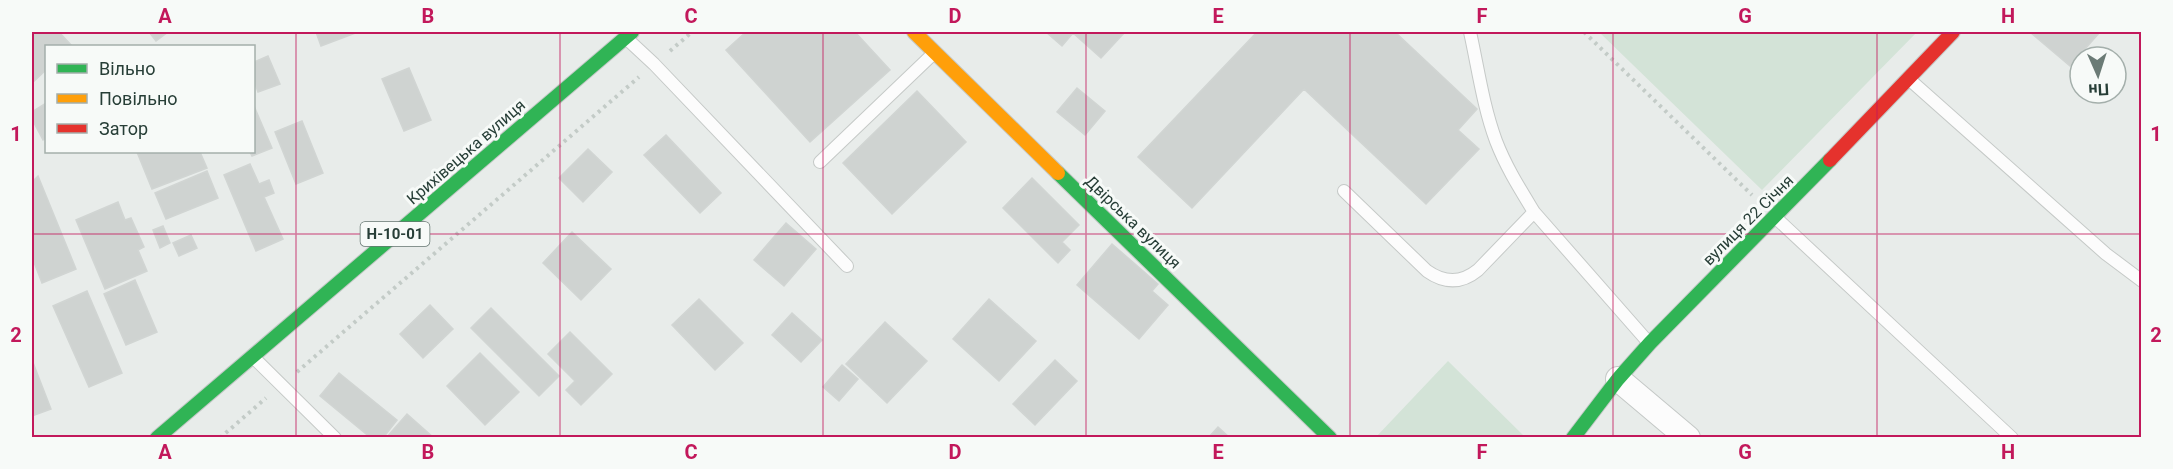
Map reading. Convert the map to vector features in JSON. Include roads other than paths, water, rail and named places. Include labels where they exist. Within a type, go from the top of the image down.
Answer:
[{"type":"street","name":"Двірська вулиця","points":[[914,32],[1330,438]]},
{"type":"street","name":"вулиця 22 Січня","points":[[1573,438],[1618,379],[1650,343],[1909,80],[1953,32]]},
{"type":"street","name":"Крихівецька вулиця","points":[[158,438],[629,34]]},
{"type":"street","points":[[1618,379],[1688,438]]},
{"type":"lane","points":[[1470,32],[1483,97],[1496,141],[1511,174],[1534,212],[1650,343]]},
{"type":"lane","points":[[629,34],[654,64],[847,266]]},
{"type":"lane","points":[[820,162],[935,52]]},
{"type":"lane","points":[[1909,80],[2106,254],[2142,281]]},
{"type":"lane","points":[[1344,191],[1426,271],[1443,280],[1453,281],[1471,276],[1534,212]]},
{"type":"lane","points":[[1774,216],[2012,438]]},
{"type":"lane","points":[[252,357],[335,438]]}]
